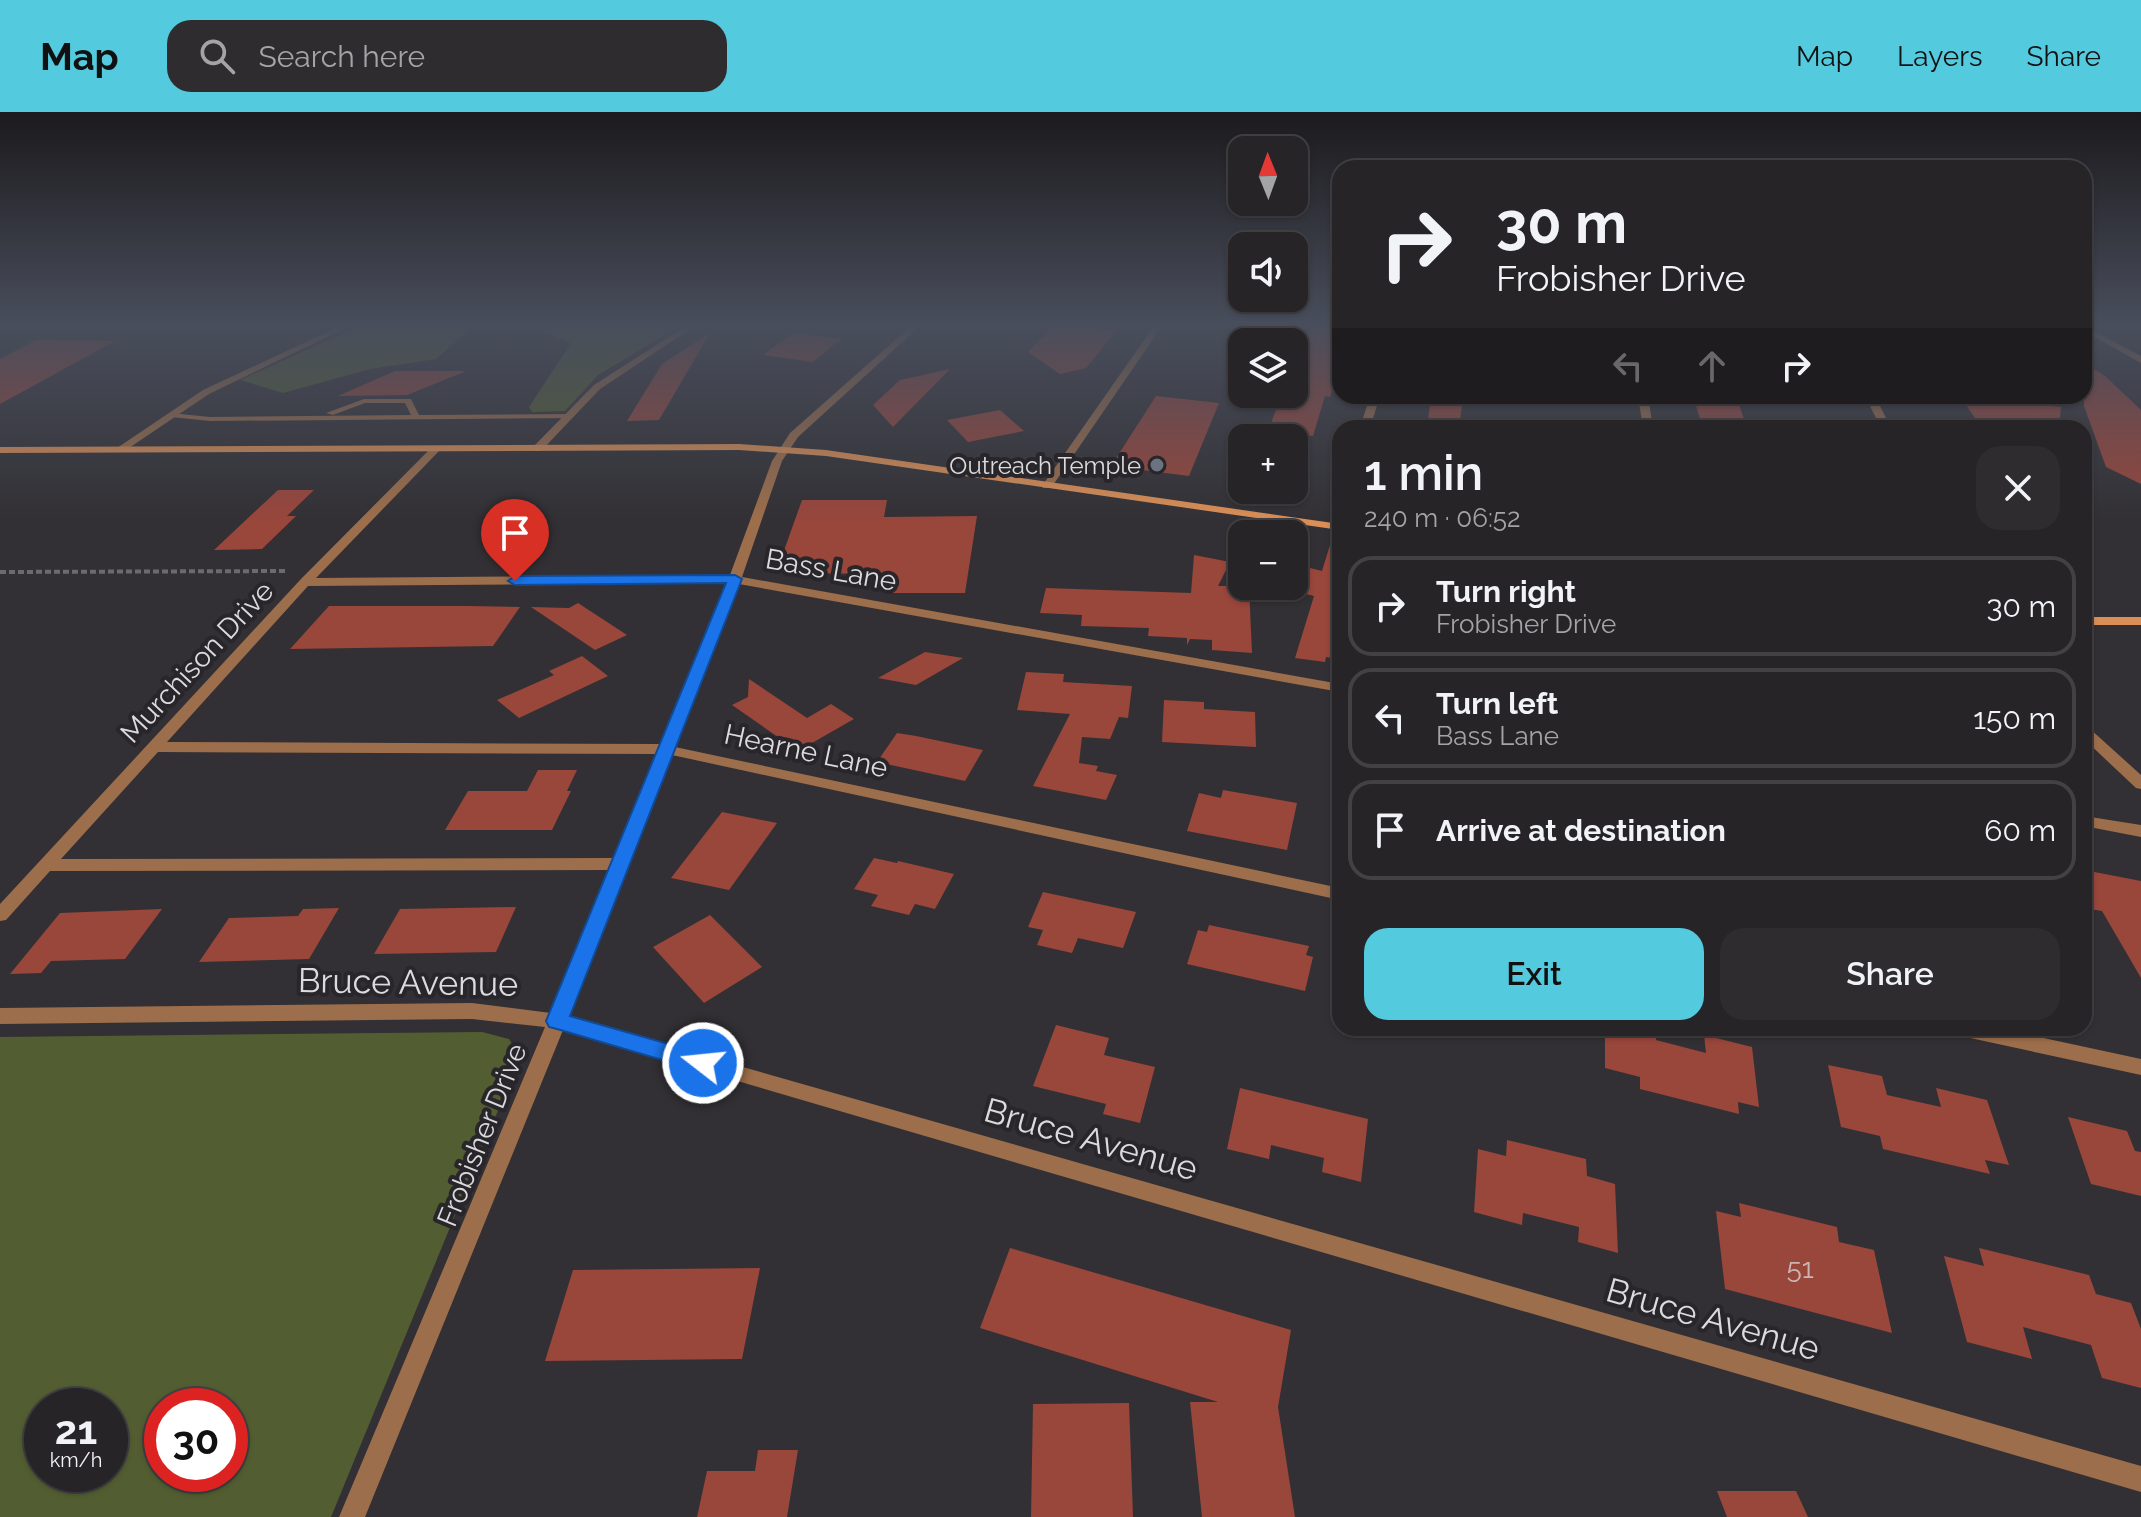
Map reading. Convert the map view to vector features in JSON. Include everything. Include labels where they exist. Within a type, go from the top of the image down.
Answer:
[{"type":"main road","points":[[0,450],[739,447],[826,453],[1332,525]]},
{"type":"main road","points":[[2092,621],[2141,621]]},
{"type":"street","points":[[119,450],[207,392]]},
{"type":"street","points":[[537,449],[593,392]]},
{"type":"street","name":"Frobisher Drive","points":[[352,1517],[735,579],[777,461],[794,435],[843,392]]},
{"type":"street","points":[[1047,486],[1113,392]]},
{"type":"street","name":"Murchison Drive","points":[[0,915],[305,582],[436,449]]},
{"type":"street","name":"Bass Lane","points":[[305,582],[735,579],[1332,687]]},
{"type":"street","points":[[2092,738],[2141,784]]},
{"type":"street","name":"Hearne Lane","points":[[154,747],[664,749],[1332,892]]},
{"type":"street","points":[[2092,822],[2141,831]]},
{"type":"street","points":[[46,865],[619,864]]},
{"type":"street","name":"Bruce Avenue","points":[[0,1016],[472,1011],[557,1021],[2141,1479]]},
{"type":"street","points":[[1998,1036],[2141,1067]]},
{"type":"lane","points":[[319,417],[364,401],[408,401],[416,417]]},
{"type":"lane","points":[[171,415],[210,419],[570,416]]},
{"type":"path","points":[[0,572],[317,571]]},
{"type":"green space","points":[[539,392],[583,392],[565,411],[532,412],[529,407]]},
{"type":"green space","points":[[482,1032],[509,1039],[520,1057],[331,1517],[0,1517],[0,1037]]},
{"type":"building","points":[[0,392],[23,392],[0,404]]},
{"type":"building","points":[[348,392],[416,392],[407,395],[338,396]]},
{"type":"building","points":[[645,392],[676,392],[659,420],[627,421]]},
{"type":"building","points":[[888,392],[928,392],[893,427],[873,405]]},
{"type":"building","points":[[1308,392],[1332,392],[1330,397],[1325,396],[1313,436],[1308,435],[1308,424],[1271,424],[1277,408],[1308,408]]},
{"type":"building","points":[[2092,392],[2121,392],[2141,410],[2141,484],[2106,467],[2092,420],[2089,420],[2084,406],[2092,404]]},
{"type":"building","points":[[1156,396],[1219,403],[1189,476],[1111,466]]},
{"type":"building","points":[[1430,404],[1462,404],[1460,420],[1428,420]]},
{"type":"building","points":[[1696,404],[1739,404],[1744,420],[1700,420]]},
{"type":"building","points":[[1965,404],[2061,407],[2060,420],[1976,420]]},
{"type":"building","points":[[1000,410],[1024,431],[968,442],[947,420]]},
{"type":"building","points":[[278,490],[314,490],[287,516],[296,516],[262,549],[214,550]]},
{"type":"building","points":[[802,500],[887,500],[884,517],[977,516],[965,593],[889,593],[894,574],[776,573]]},
{"type":"building","points":[[1332,538],[1332,658],[1326,657],[1325,662],[1295,658],[1314,596],[1308,594],[1308,568],[1322,571]]},
{"type":"building","points":[[1194,555],[1228,562],[1218,586],[1228,586],[1228,600],[1250,600],[1252,653],[1212,650],[1212,640],[1190,639],[1187,645],[1187,638],[1148,636],[1149,628],[1081,626],[1082,615],[1040,613],[1046,588],[1191,593]]},
{"type":"building","points":[[578,603],[627,635],[595,650],[531,607],[569,608]]},
{"type":"building","points":[[329,606],[520,607],[493,646],[290,649]]},
{"type":"building","points":[[925,652],[963,658],[916,685],[878,678]]},
{"type":"building","points":[[582,656],[608,676],[519,718],[497,700],[554,675],[549,671]]},
{"type":"building","points":[[1026,672],[1064,674],[1063,682],[1132,686],[1128,718],[1119,717],[1110,739],[1082,737],[1079,763],[1098,766],[1096,771],[1117,775],[1106,800],[1033,786],[1070,714],[1017,710]]},
{"type":"building","points":[[749,679],[807,718],[831,704],[854,719],[798,751],[732,705],[748,697]]},
{"type":"building","points":[[1164,700],[1204,702],[1204,709],[1255,712],[1256,747],[1162,742]]},
{"type":"building","points":[[897,733],[983,750],[965,781],[877,762]]},
{"type":"building","points":[[538,770],[577,770],[567,791],[571,791],[552,830],[445,830],[468,791],[527,791]]},
{"type":"building","points":[[1223,790],[1297,803],[1287,850],[1187,831],[1199,793],[1221,798]]},
{"type":"building","points":[[722,812],[777,823],[729,890],[671,878]]},
{"type":"building","points":[[874,858],[954,874],[935,909],[915,904],[909,915],[871,906],[878,895],[854,889]]},
{"type":"building","points":[[2092,872],[2141,881],[2141,978],[2102,911],[2092,909]]},
{"type":"building","points":[[1043,892],[1136,912],[1123,948],[1078,938],[1072,953],[1037,945],[1043,930],[1028,927]]},
{"type":"building","points":[[516,907],[496,952],[374,954],[400,909]]},
{"type":"building","points":[[339,908],[309,959],[199,962],[229,918],[298,916],[303,909]]},
{"type":"building","points":[[162,909],[125,959],[51,961],[41,973],[10,974],[60,913]]},
{"type":"building","points":[[710,915],[762,967],[704,1003],[653,947]]},
{"type":"building","points":[[1209,925],[1309,946],[1306,955],[1313,957],[1305,991],[1187,964],[1198,930],[1207,932]]},
{"type":"building","points":[[1056,1025],[1109,1038],[1104,1055],[1155,1067],[1140,1123],[1103,1114],[1106,1104],[1033,1086]]},
{"type":"building","points":[[1605,1036],[1656,1036],[1656,1040],[1706,1053],[1704,1036],[1752,1047],[1759,1107],[1738,1102],[1739,1114],[1640,1089],[1640,1077],[1605,1068]]},
{"type":"building","points":[[1828,1065],[1882,1076],[1887,1095],[1941,1107],[1936,1088],[1987,1100],[2009,1165],[1985,1160],[1990,1174],[1883,1149],[1880,1136],[1841,1127]]},
{"type":"building","points":[[1240,1088],[1368,1119],[1361,1182],[1322,1172],[1324,1158],[1271,1145],[1269,1159],[1227,1149]]},
{"type":"building","points":[[2068,1117],[2127,1131],[2135,1151],[2141,1152],[2141,1196],[2091,1184]]},
{"type":"building","points":[[1507,1140],[1586,1159],[1587,1176],[1615,1184],[1618,1253],[1578,1242],[1579,1227],[1523,1213],[1522,1225],[1474,1212],[1478,1149],[1506,1156]]},
{"type":"building","points":[[1739,1203],[1837,1227],[1839,1242],[1874,1250],[1892,1333],[1725,1289],[1716,1211],[1741,1217]]},
{"type":"building","points":[[1010,1248],[1291,1330],[1278,1407],[1295,1517],[1202,1517],[1190,1402],[1218,1402],[980,1328]]},
{"type":"building","points":[[1979,1248],[2089,1275],[2096,1294],[2131,1303],[2141,1329],[2141,1388],[2102,1378],[2091,1345],[2023,1327],[2032,1359],[1967,1342],[1944,1256],[1984,1266]]},
{"type":"building","points":[[760,1268],[742,1359],[545,1361],[573,1270]]},
{"type":"building","points":[[1129,1403],[1133,1517],[1031,1517],[1033,1404]]},
{"type":"building","points":[[758,1450],[798,1450],[787,1517],[697,1517],[707,1471],[755,1471]]},
{"type":"building","points":[[1717,1491],[1796,1491],[1808,1517],[1727,1517]]},
{"type":"place","name":"Outreach Temple","points":[[1157,465]]},
{"type":"route","points":[[515,581],[735,579],[557,1021],[703,1063]]}]
